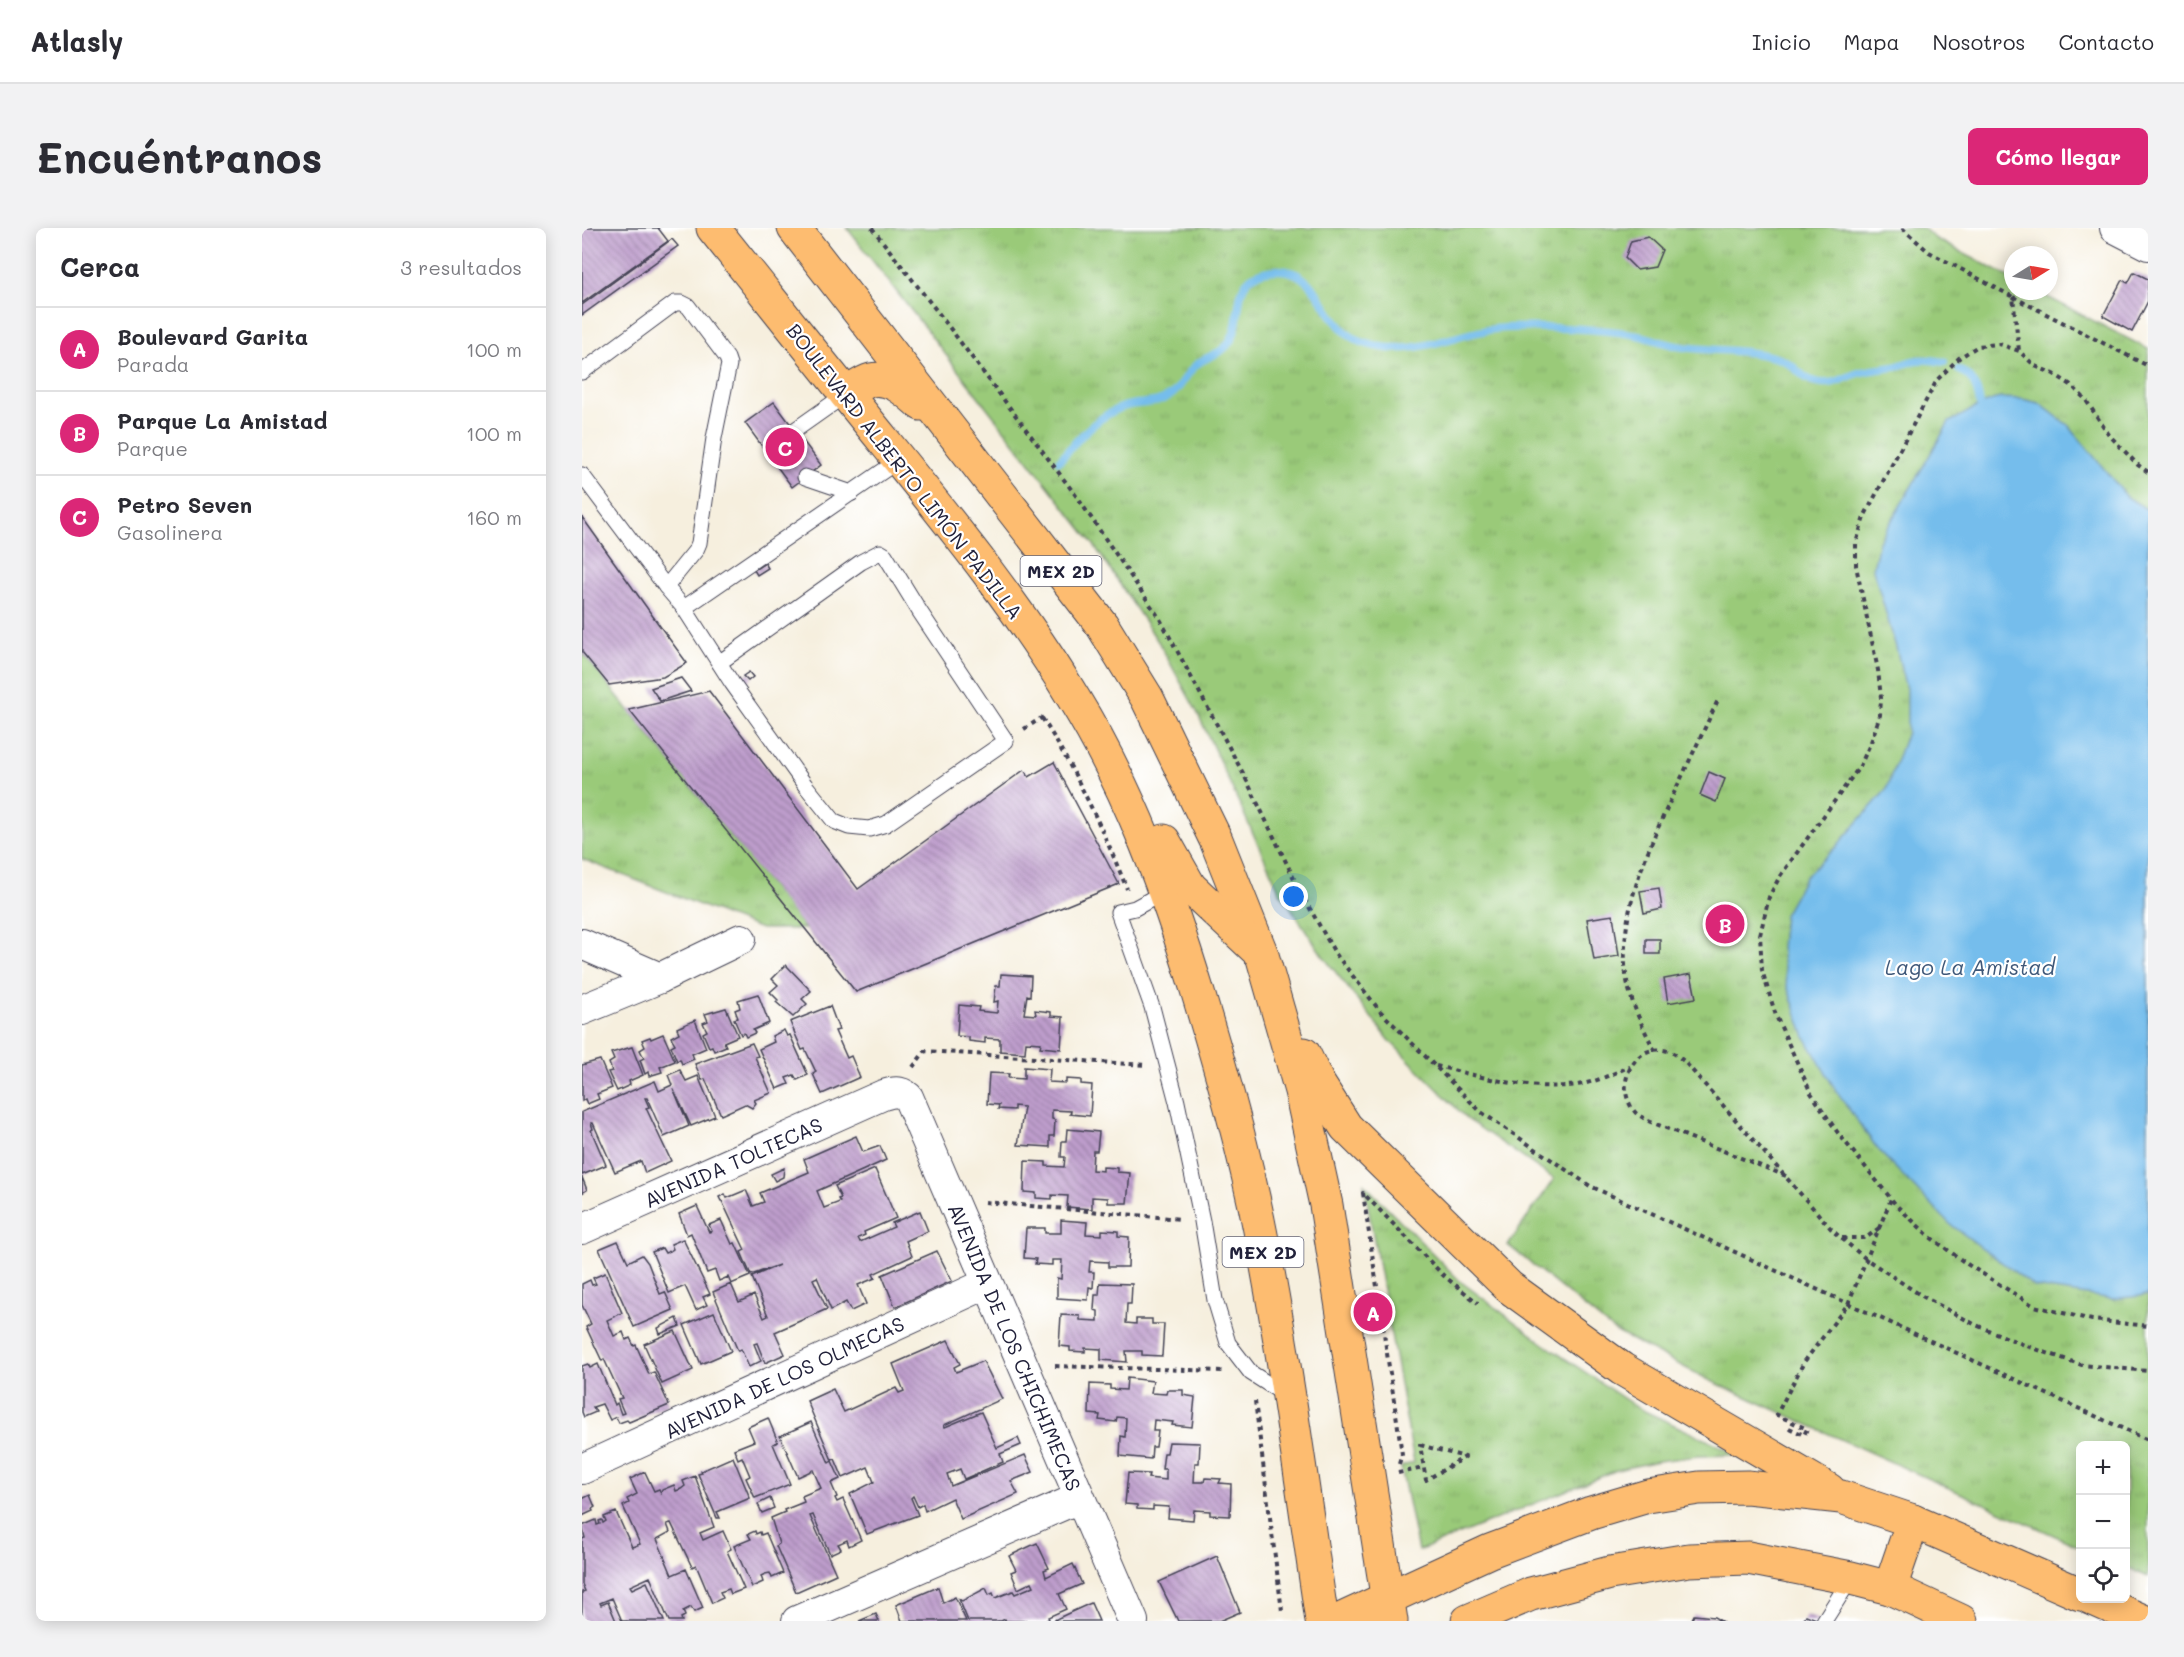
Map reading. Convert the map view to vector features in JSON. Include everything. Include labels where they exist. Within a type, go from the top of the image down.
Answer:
[{"type":"highway","name":"BOULEVARD ALBERTO LIMÓN PADILLA","points":[[713,228],[963,538],[1075,699],[1131,805],[1166,891],[1206,1018],[1236,1125],[1260,1234],[1288,1396],[1322,1621]]},
{"type":"highway","name":"MEX 2D","points":[[794,228],[1102,625],[1146,698],[1216,840],[1262,955],[1301,1091],[1326,1205],[1390,1609]]},
{"type":"highway","points":[[846,394],[870,380],[886,381],[901,387],[956,435]]},
{"type":"highway","points":[[1039,645],[1077,686],[1097,714],[1118,748],[1175,862],[1190,887],[1262,955]]},
{"type":"highway","points":[[1272,987],[1318,1083],[1346,1127],[1509,1287],[1622,1369],[1841,1497],[1913,1521],[2076,1592]]},
{"type":"highway","points":[[1338,1621],[1390,1609],[1490,1551],[1592,1513],[1648,1496],[1699,1488],[1747,1487],[1841,1497]]},
{"type":"highway","points":[[1890,1588],[1913,1521]]},
{"type":"highway","points":[[1468,1621],[1531,1594],[1610,1573],[1689,1560],[1748,1558],[1890,1588],[1961,1621]]},
{"type":"highway","points":[[2100,1603],[2143,1621]]},
{"type":"street","points":[[2115,228],[2148,245]]},
{"type":"street","points":[[582,1010],[660,978],[741,939]]},
{"type":"street","points":[[582,944],[660,978]]},
{"type":"street","name":"AVENIDA DE LOS CHICHIMECAS","points":[[889,1093],[902,1092],[908,1097],[986,1284],[1133,1621]]},
{"type":"street","name":"AVENIDA TOLTECAS","points":[[582,1228],[889,1093]]},
{"type":"street","name":"AVENIDA DE LOS OLMECAS","points":[[582,1469],[986,1284]]},
{"type":"street","points":[[797,1621],[1079,1498]]},
{"type":"lane","points":[[582,372],[675,303],[688,306],[727,358],[729,370],[714,438],[699,543],[696,550],[666,587]]},
{"type":"lane","points":[[795,430],[846,394]]},
{"type":"lane","points":[[684,608],[899,460]]},
{"type":"lane","points":[[582,475],[684,608],[719,663],[805,785],[834,821],[849,827],[869,829],[886,824],[1006,741],[885,555],[880,552],[875,552],[719,663]]},
{"type":"lane","points":[[805,477],[852,494]]},
{"type":"lane","points":[[1166,891],[1135,908],[1118,912],[1152,1007],[1168,1066],[1202,1221],[1215,1300],[1228,1343],[1251,1372],[1288,1396]]},
{"type":"lane","points":[[1824,1621],[1851,1578]]},
{"type":"path","points":[[872,228],[1070,488],[1153,609],[1244,775],[1300,891],[1335,953],[1380,1011],[1481,1112],[1590,1186],[2148,1440]]},
{"type":"path","points":[[1902,228],[1929,252],[2004,292]]},
{"type":"path","points":[[2013,300],[2019,351]]},
{"type":"path","points":[[2019,300],[2148,366]]},
{"type":"path","points":[[2148,472],[2110,436],[2085,399],[2071,386],[2054,374],[2036,366],[2019,351],[1999,344],[1978,346],[1959,358],[1937,380],[1864,517],[1856,543],[1856,566],[1878,670],[1880,715],[1860,766],[1780,876],[1768,897],[1760,935],[1762,970],[1776,1016],[1811,1093],[1838,1133],[1891,1198],[1930,1237],[1967,1264],[2034,1306],[2092,1320],[2148,1326]]},
{"type":"path","points":[[1006,741],[1075,699]]},
{"type":"path","points":[[1655,1050],[1635,1011],[1625,967],[1626,922],[1641,869],[1718,700]]},
{"type":"path","points":[[1786,1176],[1647,1120],[1635,1112],[1627,1096],[1624,1083],[1630,1066],[1642,1053],[1655,1050],[1672,1052],[1684,1061],[1786,1176],[1834,1232],[1866,1259],[1922,1296],[1976,1325],[2027,1347],[2082,1365],[2148,1371]]},
{"type":"path","points":[[889,1093],[925,1052],[1168,1066]]},
{"type":"path","points":[[1435,1066],[1493,1080],[1534,1086],[1577,1085],[1600,1079],[1630,1066]]},
{"type":"path","points":[[1396,1473],[1402,1454],[1363,1193],[1444,1276],[1486,1310]]},
{"type":"path","points":[[1760,1449],[1774,1422],[1804,1435],[1807,1429],[1777,1415],[1804,1362],[1848,1304],[1891,1198]]},
{"type":"path","points":[[951,1199],[1202,1221]]},
{"type":"path","points":[[1834,1232],[1844,1239],[1866,1238],[1879,1228]]},
{"type":"path","points":[[1021,1364],[1251,1372]]},
{"type":"path","points":[[1420,1445],[1465,1457],[1426,1480],[1424,1468],[1420,1445]]},
{"type":"path","points":[[1414,1470],[1424,1468]]},
{"type":"green space","points":[[847,228],[1923,228],[1936,239],[2004,274],[2004,300],[2053,300],[2148,349],[2148,1577],[2130,1569],[2130,1441],[2076,1441],[2076,1545],[1709,1380],[1613,1330],[1508,1245],[1554,1179],[1467,1119],[1390,1041],[1323,956],[1280,892],[1197,712],[1159,643],[1094,545]]},
{"type":"green space","points":[[582,652],[806,929],[761,929],[582,859]]},
{"type":"green space","points":[[1364,1184],[1460,1281],[1544,1344],[1638,1408],[1739,1455],[1698,1456],[1658,1461],[1617,1470],[1418,1551],[1401,1467],[1414,1462]]},
{"type":"water","name":"Lago La Amistad","points":[[2001,398],[2039,403],[2069,426],[2127,497],[2148,510],[2148,1295],[2113,1299],[2035,1287],[1950,1224],[1879,1151],[1836,1091],[1805,1037],[1787,986],[1781,948],[1784,915],[1805,877],[1836,847],[1886,790],[1907,732],[1907,693],[1873,569],[1879,542],[1949,422],[1981,405]]},
{"type":"building","points":[[582,228],[658,228],[668,241],[582,303]]},
{"type":"building","points":[[1648,237],[1662,250],[1655,267],[1637,270],[1625,258],[1631,241]]},
{"type":"building","points":[[672,239],[678,246],[582,315],[582,305]]},
{"type":"building","points":[[2134,272],[2148,279],[2148,301],[2132,332],[2103,316],[2122,280],[2128,283]]},
{"type":"building","points":[[774,402],[821,465],[792,487],[745,423]]},
{"type":"building","points":[[582,517],[687,663],[663,677],[609,685],[582,652]]},
{"type":"building","points":[[765,563],[768,568],[757,575],[754,570]]},
{"type":"building","points":[[749,672],[753,677],[748,681],[743,676]]},
{"type":"building","points":[[681,678],[691,691],[660,701],[651,688]]},
{"type":"building","points":[[709,691],[858,889],[1024,770],[1029,777],[1054,762],[1119,884],[856,992],[629,710]]},
{"type":"building","points":[[1709,772],[1725,779],[1716,802],[1700,795]]},
{"type":"building","points":[[1659,888],[1662,909],[1644,913],[1640,891]]},
{"type":"building","points":[[1613,915],[1619,956],[1594,960],[1587,919]]},
{"type":"building","points":[[1646,939],[1660,939],[1660,954],[1646,954]]},
{"type":"building","points":[[786,965],[811,991],[802,999],[807,1004],[793,1017],[776,1002],[778,1000],[770,992],[778,985],[772,979]]},
{"type":"building","points":[[1001,974],[1031,976],[1030,996],[1027,995],[1024,1014],[1036,1015],[1035,1010],[1051,1012],[1051,1016],[1063,1017],[1061,1049],[1040,1047],[1041,1043],[1026,1042],[1025,1053],[1000,1051],[1000,1039],[985,1038],[985,1043],[969,1041],[969,1037],[957,1036],[959,1005],[979,1007],[978,1011],[997,1013],[998,1001],[994,1002],[996,986],[1000,986]]},
{"type":"building","points":[[1691,974],[1696,998],[1668,1003],[1664,979]]},
{"type":"building","points":[[758,994],[769,1023],[753,1030],[755,1033],[746,1037],[744,1033],[741,1035],[734,1019],[738,1018],[735,1010],[740,1008],[738,1000]]},
{"type":"building","points":[[830,1006],[839,1030],[835,1031],[847,1058],[851,1056],[860,1077],[822,1094],[813,1074],[816,1072],[805,1049],[802,1050],[790,1022]]},
{"type":"building","points":[[726,1008],[738,1036],[724,1042],[726,1046],[714,1051],[712,1046],[709,1047],[703,1033],[707,1031],[703,1023],[708,1021],[705,1014]]},
{"type":"building","points":[[695,1020],[706,1048],[692,1054],[694,1059],[682,1064],[680,1059],[677,1061],[671,1046],[675,1044],[671,1037],[679,1033],[677,1028]]},
{"type":"building","points":[[784,1030],[787,1036],[790,1035],[808,1075],[797,1080],[794,1075],[786,1078],[789,1084],[777,1089],[759,1049],[774,1042],[772,1036]]},
{"type":"building","points":[[663,1034],[675,1061],[660,1067],[662,1072],[649,1076],[648,1072],[645,1074],[640,1060],[644,1058],[640,1050],[645,1047],[642,1040]]},
{"type":"building","points":[[752,1043],[758,1056],[755,1057],[771,1093],[754,1100],[756,1103],[752,1108],[745,1104],[721,1115],[705,1079],[702,1080],[695,1064]]},
{"type":"building","points":[[632,1047],[643,1075],[629,1081],[630,1085],[617,1091],[608,1072],[612,1071],[609,1063],[614,1060],[611,1053]]},
{"type":"building","points":[[600,1060],[612,1088],[597,1094],[599,1099],[587,1104],[585,1099],[582,1101],[582,1065]]},
{"type":"building","points":[[1024,1067],[1050,1069],[1049,1082],[1066,1083],[1066,1079],[1081,1080],[1081,1084],[1092,1085],[1090,1116],[1070,1114],[1071,1111],[1052,1110],[1052,1119],[1055,1120],[1054,1136],[1050,1136],[1050,1147],[1018,1145],[1024,1107],[1014,1106],[1014,1110],[998,1109],[999,1105],[987,1104],[989,1073],[1009,1074],[1008,1078],[1024,1079]]},
{"type":"building","points":[[680,1070],[686,1081],[698,1076],[715,1116],[691,1126],[673,1088],[689,1126],[664,1137],[645,1098],[649,1107],[646,1108],[671,1161],[645,1173],[641,1161],[615,1172],[591,1123],[593,1129],[591,1130],[606,1165],[582,1175],[582,1112],[655,1081],[659,1091],[672,1085],[668,1075]]},
{"type":"building","points":[[1067,1129],[1099,1132],[1097,1151],[1093,1151],[1092,1170],[1103,1171],[1103,1167],[1117,1168],[1117,1172],[1130,1173],[1127,1203],[1108,1203],[1108,1198],[1092,1197],[1092,1209],[1067,1207],[1068,1196],[1052,1195],[1052,1199],[1036,1198],[1036,1193],[1024,1192],[1025,1161],[1046,1162],[1046,1166],[1064,1167],[1065,1157],[1061,1157],[1062,1141],[1066,1141]]},
{"type":"building","points":[[856,1136],[863,1152],[880,1146],[886,1160],[817,1191],[824,1208],[840,1202],[838,1199],[841,1198],[835,1186],[875,1169],[896,1218],[864,1232],[865,1235],[858,1238],[860,1242],[894,1227],[892,1223],[920,1211],[928,1231],[906,1241],[912,1256],[873,1274],[875,1278],[858,1285],[866,1304],[851,1311],[846,1302],[831,1310],[817,1277],[813,1279],[827,1309],[775,1332],[785,1354],[765,1363],[757,1343],[754,1344],[761,1361],[749,1367],[741,1349],[738,1351],[713,1292],[731,1284],[739,1302],[754,1295],[764,1318],[768,1316],[752,1277],[779,1265],[751,1275],[741,1252],[745,1250],[719,1197],[725,1194],[727,1198],[746,1190],[753,1206],[764,1202],[760,1193],[809,1172],[804,1159]]},
{"type":"building","points":[[784,1168],[783,1177],[775,1181],[771,1174]]},
{"type":"building","points":[[582,1177],[587,1190],[582,1193]]},
{"type":"building","points":[[697,1206],[709,1232],[712,1231],[709,1225],[721,1220],[732,1244],[735,1243],[750,1276],[731,1284],[728,1277],[719,1281],[715,1270],[707,1273],[691,1233],[687,1235],[679,1214]]},
{"type":"building","points":[[1061,1220],[1087,1222],[1086,1234],[1102,1235],[1102,1230],[1118,1231],[1118,1236],[1129,1237],[1128,1267],[1108,1267],[1108,1262],[1090,1261],[1089,1272],[1094,1272],[1093,1288],[1089,1287],[1088,1300],[1057,1298],[1057,1278],[1061,1279],[1062,1260],[1052,1260],[1052,1265],[1035,1264],[1036,1259],[1024,1258],[1026,1228],[1045,1228],[1045,1233],[1061,1233]]},
{"type":"building","points":[[683,1239],[710,1294],[703,1297],[707,1305],[696,1310],[685,1286],[669,1293],[652,1252],[662,1248],[665,1253],[670,1251],[673,1249],[671,1244]]},
{"type":"building","points":[[618,1241],[628,1262],[642,1255],[648,1263],[660,1294],[665,1292],[673,1310],[634,1327],[599,1249]]},
{"type":"building","points":[[937,1251],[952,1281],[895,1307],[882,1275]]},
{"type":"building","points":[[605,1273],[622,1313],[607,1320],[614,1336],[623,1332],[626,1340],[630,1338],[634,1346],[636,1345],[649,1374],[654,1372],[669,1405],[629,1422],[627,1420],[619,1423],[616,1417],[610,1420],[602,1404],[593,1407],[596,1412],[584,1417],[582,1412],[582,1366],[588,1364],[590,1368],[598,1364],[615,1405],[617,1403],[621,1414],[624,1413],[618,1399],[622,1398],[586,1327],[591,1324],[582,1305],[582,1284],[590,1280],[592,1285],[596,1284],[593,1278]]},
{"type":"building","points":[[1100,1283],[1132,1284],[1131,1304],[1127,1304],[1126,1323],[1136,1324],[1136,1319],[1152,1319],[1152,1324],[1164,1324],[1162,1356],[1142,1355],[1142,1351],[1126,1351],[1127,1362],[1101,1360],[1101,1349],[1085,1348],[1085,1352],[1070,1351],[1070,1347],[1059,1346],[1061,1315],[1080,1316],[1080,1320],[1098,1321],[1098,1311],[1094,1310],[1095,1295],[1099,1295]]},
{"type":"building","points":[[714,1312],[731,1351],[701,1364],[684,1325]]},
{"type":"building","points":[[677,1318],[680,1326],[660,1334],[658,1328]]},
{"type":"building","points":[[675,1331],[693,1370],[662,1384],[644,1344]]},
{"type":"building","points":[[948,1340],[960,1364],[954,1367],[956,1372],[983,1361],[1002,1399],[944,1425],[945,1427],[981,1412],[997,1448],[1018,1438],[1021,1445],[1000,1454],[1003,1462],[964,1479],[960,1469],[947,1474],[951,1486],[1025,1455],[1033,1472],[1011,1481],[1018,1494],[961,1519],[952,1498],[925,1511],[923,1504],[918,1507],[913,1496],[911,1498],[918,1515],[867,1534],[850,1494],[874,1482],[868,1467],[843,1478],[835,1459],[832,1460],[807,1401],[833,1389],[844,1412],[896,1388],[899,1393],[904,1391],[893,1364]]},
{"type":"building","points":[[1127,1378],[1153,1381],[1151,1393],[1166,1394],[1167,1390],[1183,1390],[1183,1395],[1195,1397],[1192,1427],[1154,1420],[1153,1431],[1158,1431],[1156,1447],[1152,1447],[1151,1459],[1120,1456],[1121,1436],[1125,1437],[1126,1418],[1117,1417],[1116,1422],[1099,1420],[1100,1415],[1089,1414],[1090,1384],[1110,1385],[1110,1389],[1126,1390]]},
{"type":"building","points":[[768,1418],[778,1442],[773,1444],[790,1484],[755,1498],[746,1478],[750,1476],[742,1457],[738,1459],[734,1449],[754,1441],[748,1427]]},
{"type":"building","points":[[811,1422],[829,1463],[832,1461],[840,1479],[831,1483],[837,1497],[835,1498],[837,1502],[843,1499],[861,1540],[849,1546],[847,1540],[838,1544],[841,1549],[830,1554],[813,1515],[810,1516],[836,1574],[796,1592],[776,1546],[779,1544],[771,1518],[804,1502],[802,1496],[821,1488],[813,1470],[798,1477],[780,1436]]},
{"type":"building","points":[[1169,1442],[1200,1443],[1199,1463],[1195,1463],[1194,1482],[1204,1482],[1205,1478],[1221,1479],[1219,1483],[1231,1484],[1230,1516],[1210,1515],[1210,1511],[1194,1510],[1193,1520],[1168,1518],[1169,1507],[1153,1506],[1153,1510],[1137,1509],[1137,1505],[1125,1504],[1128,1473],[1149,1474],[1148,1478],[1166,1480],[1166,1469],[1162,1469],[1164,1453],[1167,1453]]},
{"type":"building","points":[[733,1457],[750,1498],[717,1512],[720,1518],[717,1518],[698,1474]]},
{"type":"building","points":[[645,1472],[654,1491],[659,1489],[661,1493],[662,1490],[674,1485],[676,1491],[681,1489],[685,1486],[683,1481],[695,1476],[714,1527],[700,1533],[703,1540],[723,1531],[731,1549],[727,1551],[744,1589],[731,1594],[729,1589],[720,1592],[723,1598],[712,1603],[696,1565],[692,1567],[671,1523],[667,1524],[670,1532],[657,1539],[672,1575],[686,1569],[703,1608],[694,1612],[691,1607],[683,1611],[685,1616],[681,1618],[682,1621],[669,1621],[650,1577],[630,1586],[632,1589],[647,1582],[664,1621],[622,1621],[612,1598],[600,1603],[601,1605],[608,1602],[616,1621],[582,1621],[582,1592],[585,1591],[582,1584],[582,1539],[585,1538],[582,1526],[596,1520],[597,1525],[602,1520],[603,1523],[606,1521],[604,1517],[616,1512],[632,1547],[640,1544],[623,1506],[629,1503],[627,1499],[637,1494],[630,1479]]},
{"type":"building","points":[[590,1495],[595,1507],[593,1511],[582,1516],[582,1499]]},
{"type":"building","points":[[770,1498],[774,1508],[762,1513],[758,1504]]},
{"type":"building","points":[[755,1531],[756,1534],[760,1532],[761,1535],[766,1533],[783,1573],[772,1578],[770,1573],[765,1574],[761,1576],[763,1582],[752,1587],[734,1546],[751,1539],[748,1534]]},
{"type":"building","points":[[1037,1543],[1049,1568],[1044,1570],[1046,1577],[1073,1564],[1082,1584],[1059,1594],[1066,1609],[1048,1617],[1049,1619],[1045,1621],[1006,1621],[1005,1619],[968,1621],[959,1599],[962,1601],[986,1588],[989,1595],[993,1593],[995,1598],[1013,1591],[1015,1594],[1034,1586],[1032,1582],[1018,1589],[1011,1572],[1016,1570],[1009,1556]]},
{"type":"building","points":[[1217,1556],[1240,1612],[1219,1621],[1178,1621],[1159,1582]]},
{"type":"building","points":[[938,1587],[943,1603],[955,1597],[966,1621],[902,1621],[896,1605]]},
{"type":"building","points":[[1091,1603],[1099,1621],[1052,1621],[1069,1613]]},
{"type":"building","points":[[876,1614],[879,1621],[859,1621]]},
{"type":"building","points":[[1694,1615],[1714,1617],[1721,1621],[1691,1621]]},
{"type":"building","points":[[1806,1615],[1821,1621],[1803,1621]]},
{"type":"waterway","points":[[1059,461],[1073,444],[1106,415],[1126,406],[1166,398],[1175,392],[1197,364],[1227,346],[1234,332],[1239,301],[1246,283],[1263,272],[1282,270],[1296,274],[1308,282],[1345,331],[1359,341],[1381,347],[1408,348],[1475,332],[1507,328],[1599,330],[1632,334],[1677,346],[1742,352],[1780,359],[1806,378],[1820,383],[1836,382],[1858,373],[1894,367],[1912,361],[1944,362]]},
{"type":"waterway","points":[[1959,370],[1974,384],[1980,404]]},
{"type":"place","name":"Petro Seven","points":[[785,447]]},
{"type":"place","name":"Parque La Amistad","points":[[1725,924]]},
{"type":"place","name":"Boulevard Garita","points":[[1373,1312]]}]
